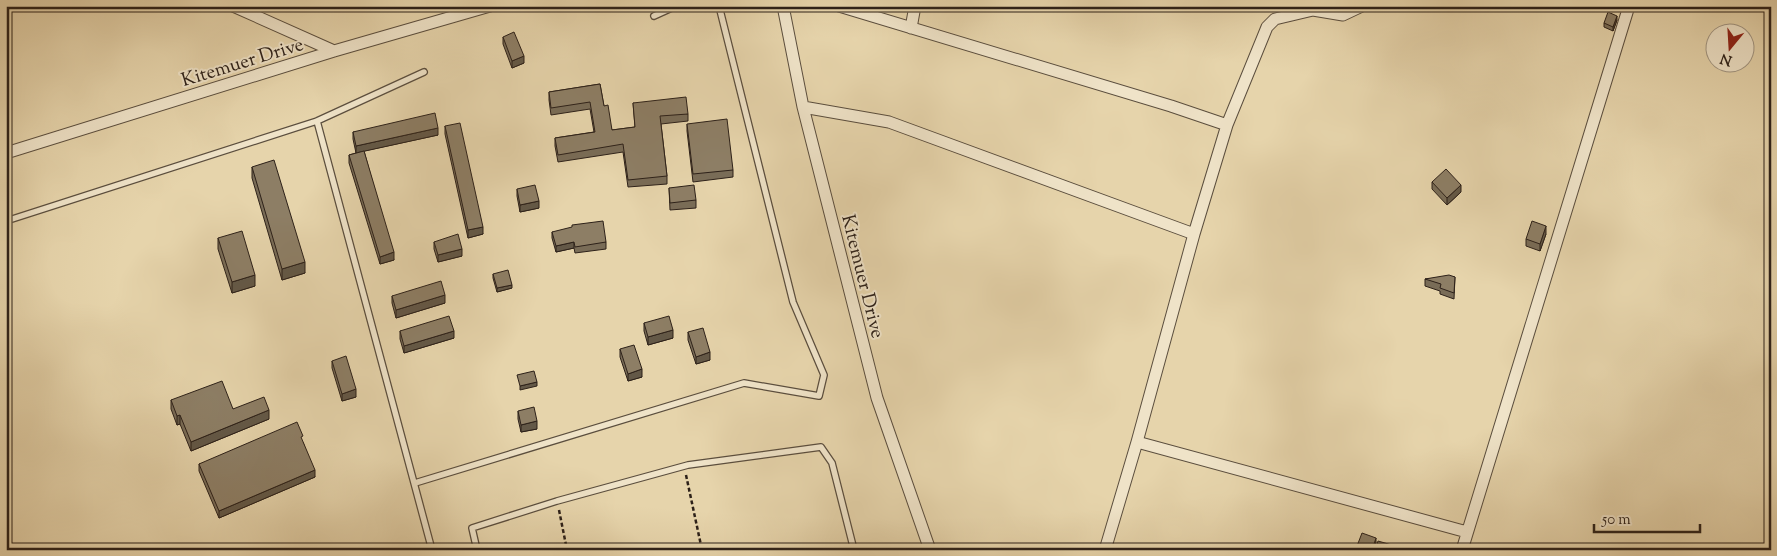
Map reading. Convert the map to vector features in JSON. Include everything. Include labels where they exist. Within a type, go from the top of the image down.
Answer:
[{"type":"street","points":[[233,6],[334,51]]},
{"type":"street","name":"Kitemuer Drive","points":[[6,153],[334,51],[490,6]]},
{"type":"street","name":"Kitemuer Drive","points":[[783,6],[803,107],[878,398],[930,550]]},
{"type":"street","points":[[839,6],[1110,87],[1227,125]]},
{"type":"street","points":[[911,28],[916,6]]},
{"type":"street","points":[[1105,550],[1137,442],[1194,234],[1227,125],[1267,27],[1272,20],[1313,10],[1343,15],[1362,6]]},
{"type":"street","points":[[1462,550],[1629,6]]},
{"type":"street","points":[[803,107],[889,122],[1194,234]]},
{"type":"street","points":[[1137,442],[1468,532]]},
{"type":"lane","points":[[654,16],[676,6]]},
{"type":"lane","points":[[414,483],[744,383],[819,396],[824,375],[793,302],[719,6]]},
{"type":"lane","points":[[6,221],[317,121],[424,72]]},
{"type":"lane","points":[[317,121],[432,550]]},
{"type":"lane","points":[[477,550],[472,528],[557,501],[684,466],[821,446],[832,463],[854,550]]},
{"type":"path","points":[[684,466],[702,550]]},
{"type":"path","points":[[557,501],[567,550]]},
{"type":"building","points":[[1608,12],[1617,16],[1613,27],[1604,23]]},
{"type":"building","points":[[514,32],[524,56],[512,61],[503,37]]},
{"type":"building","points":[[600,84],[604,106],[608,105],[612,130],[635,127],[633,103],[686,97],[688,114],[660,116],[667,176],[628,180],[623,144],[558,155],[555,138],[595,132],[590,102],[551,108],[549,92]]},
{"type":"building","points":[[435,113],[438,128],[356,146],[353,132]]},
{"type":"building","points":[[727,119],[733,170],[693,174],[687,124]]},
{"type":"building","points":[[460,123],[483,227],[468,230],[445,126]]},
{"type":"building","points":[[364,151],[394,252],[380,257],[349,155]]},
{"type":"building","points":[[274,160],[305,262],[282,269],[252,167]]},
{"type":"building","points":[[1446,169],[1461,185],[1447,198],[1432,182]]},
{"type":"building","points":[[535,185],[539,201],[520,205],[517,189]]},
{"type":"building","points":[[694,185],[696,200],[670,203],[669,188]]},
{"type":"building","points":[[603,221],[606,242],[575,247],[574,242],[556,246],[552,232],[572,227],[572,225]]},
{"type":"building","points":[[1532,221],[1546,226],[1540,244],[1526,239]]},
{"type":"building","points":[[242,231],[255,275],[232,282],[218,238]]},
{"type":"building","points":[[458,234],[462,249],[438,255],[434,242]]},
{"type":"building","points":[[508,270],[512,285],[497,288],[493,274]]},
{"type":"building","points":[[1449,275],[1455,277],[1454,293],[1440,288],[1441,284],[1425,279]]},
{"type":"building","points":[[441,281],[445,295],[396,310],[392,296]]},
{"type":"building","points":[[449,316],[454,331],[404,346],[400,331]]},
{"type":"building","points":[[669,316],[673,330],[648,337],[644,323]]},
{"type":"building","points":[[703,328],[710,352],[696,357],[688,332]]},
{"type":"building","points":[[634,345],[642,369],[628,374],[620,349]]},
{"type":"building","points":[[346,356],[356,389],[342,394],[332,361]]},
{"type":"building","points":[[534,371],[537,382],[520,386],[517,375]]},
{"type":"building","points":[[222,381],[233,409],[264,397],[269,410],[191,442],[180,415],[177,416],[171,400]]},
{"type":"building","points":[[534,407],[537,421],[521,425],[518,411]]},
{"type":"building","points":[[297,422],[303,436],[301,437],[315,470],[219,511],[199,464]]},
{"type":"building","points":[[1362,533],[1376,538],[1372,550],[1357,546]]},
{"type":"building","points":[[1378,541],[1402,548],[1402,550],[1375,550]]}]
